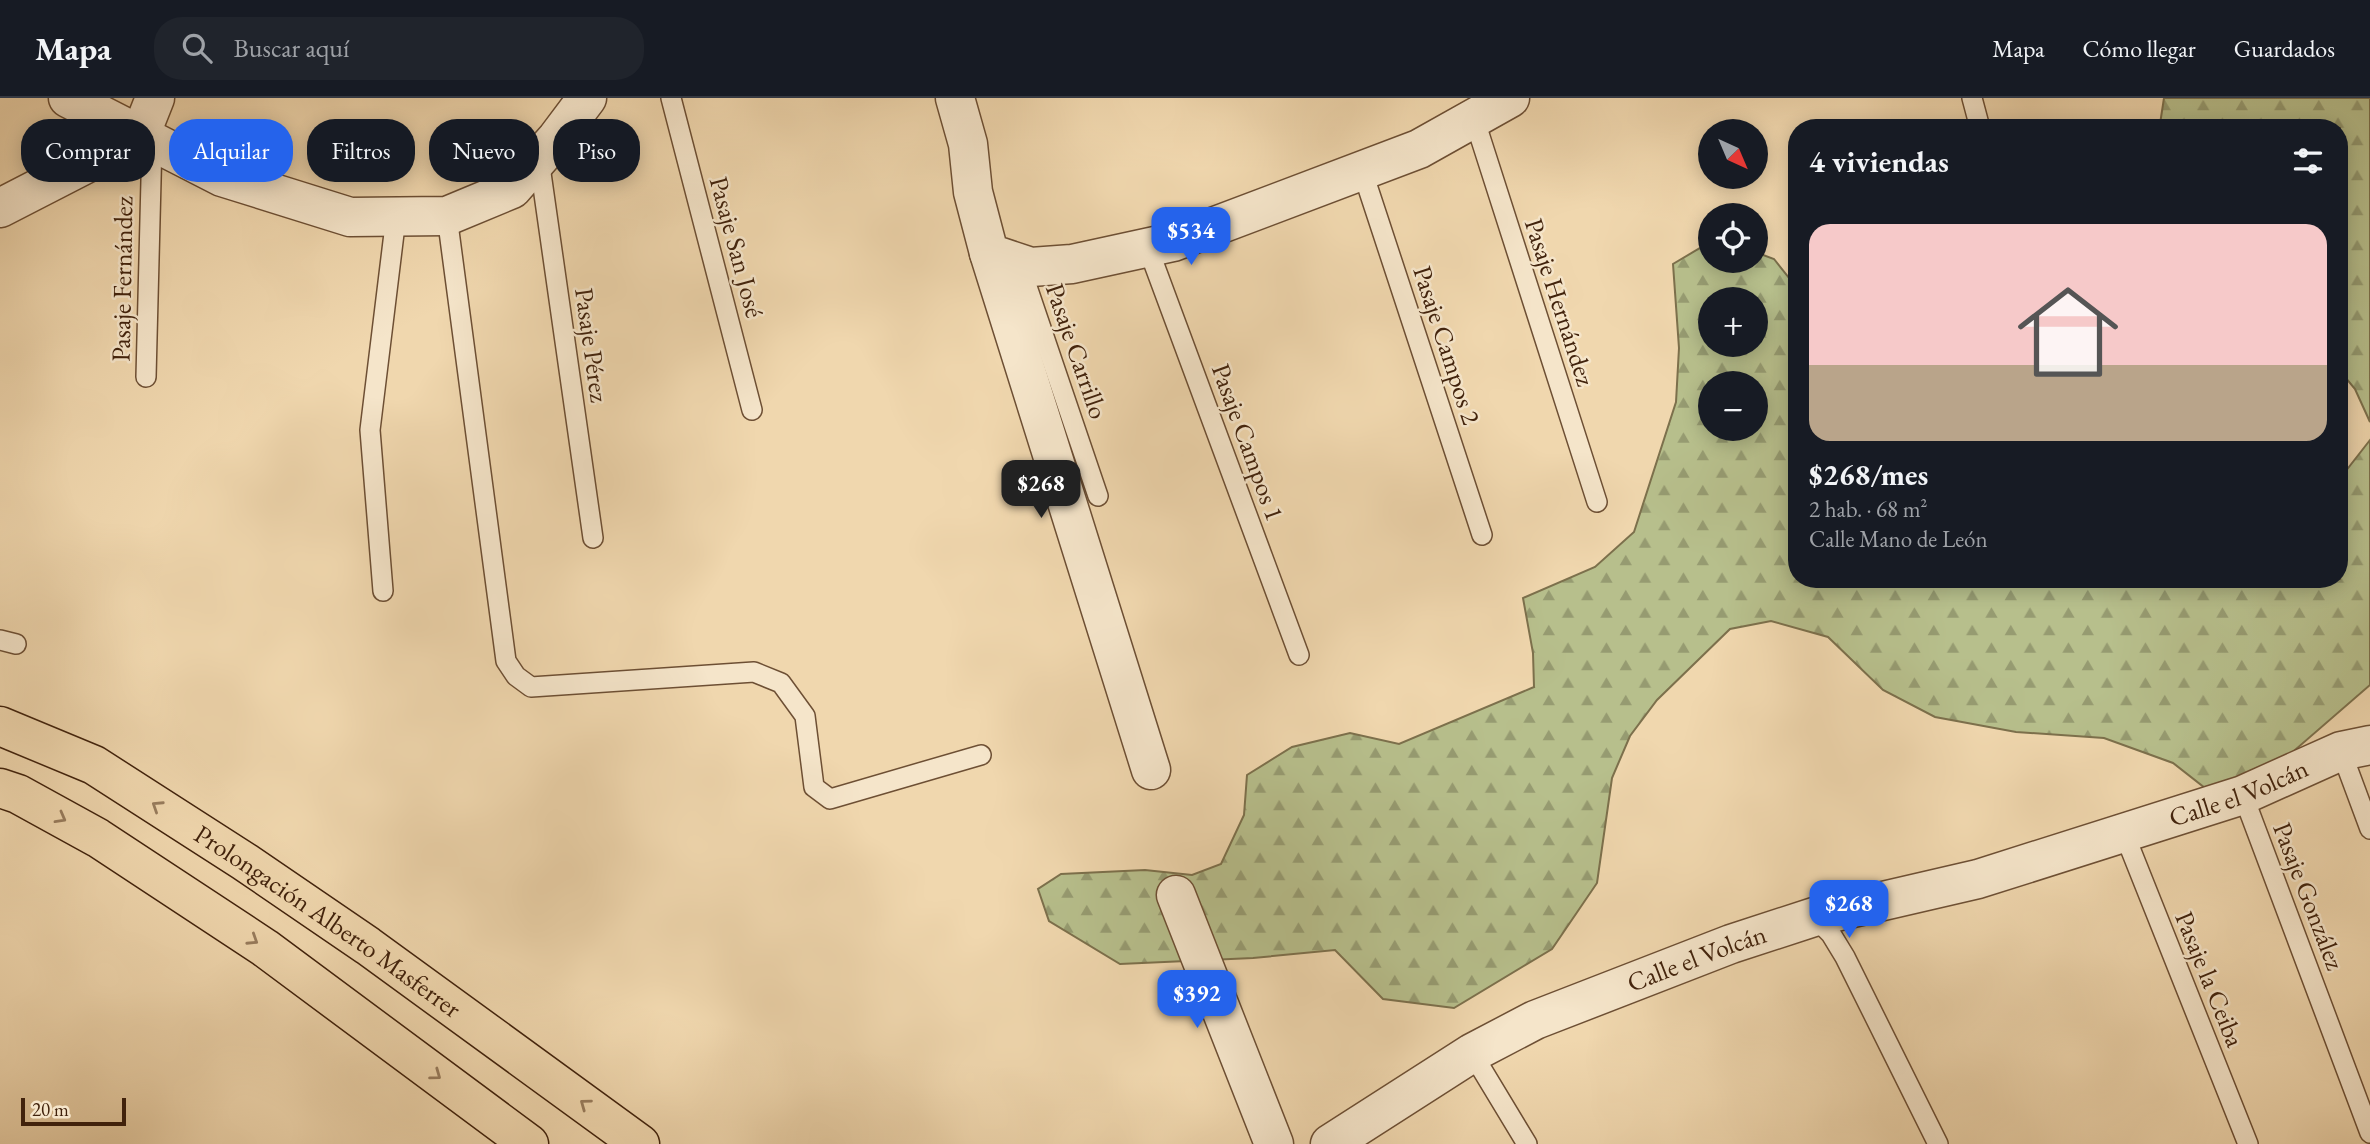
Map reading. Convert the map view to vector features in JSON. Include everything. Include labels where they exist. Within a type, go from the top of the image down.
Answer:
[{"type":"main road","name":"Prolongación Alberto Masferrer","points":[[0,726],[94,765],[245,862],[368,946],[640,1144]]},
{"type":"main road","points":[[0,788],[18,794],[98,838],[265,948],[530,1144]]},
{"type":"street","points":[[68,98],[109,119]]},
{"type":"street","points":[[150,119],[155,98]]},
{"type":"street","points":[[539,158],[587,98]]},
{"type":"street","points":[[956,98],[968,144],[973,192],[1004,258],[1151,770]]},
{"type":"street","points":[[1004,258],[1031,267],[1072,264],[1173,242],[1419,149],[1510,98]]},
{"type":"street","points":[[155,143],[222,177],[351,217],[447,216],[512,189],[518,182]]},
{"type":"street","points":[[0,208],[54,182]]},
{"type":"street","name":"Calle el Volcán","points":[[1330,1144],[1472,1053],[1535,1020],[1731,944],[1814,917],[1978,880],[2243,795],[2356,748]]},
{"type":"street","points":[[1176,895],[1274,1144]]},
{"type":"lane","name":"Pasaje San José","points":[[671,98],[752,410]]},
{"type":"lane","points":[[1972,98],[1978,119]]},
{"type":"lane","name":"Pasaje Hernández","points":[[1474,118],[1597,502]]},
{"type":"lane","name":"Pasaje Pérez","points":[[539,166],[593,538]]},
{"type":"lane","name":"Pasaje Campos 2","points":[[1362,170],[1482,536]]},
{"type":"lane","name":"Pasaje Fernández","points":[[146,182],[146,377]]},
{"type":"lane","points":[[447,216],[506,661],[516,676],[531,687],[754,672],[781,683],[805,716],[814,787],[830,799],[981,755]]},
{"type":"lane","points":[[383,591],[370,430],[396,217]]},
{"type":"lane","name":"Pasaje Campos 1","points":[[1149,248],[1299,655]]},
{"type":"lane","name":"Pasaje Carrillo","points":[[1004,258],[1098,496]]},
{"type":"lane","points":[[2356,748],[2370,829]]},
{"type":"lane","name":"Pasaje González","points":[[2243,795],[2370,1133]]},
{"type":"lane","name":"Pasaje la Ceiba","points":[[2124,833],[2248,1144]]},
{"type":"lane","points":[[1814,917],[1831,934],[1845,957],[1938,1144]]},
{"type":"lane","points":[[1472,1053],[1527,1144]]},
{"type":"green space","points":[[2164,98],[2370,98],[2370,422],[2355,389],[2348,381],[2348,119],[2161,119]]},
{"type":"green space","points":[[1698,249],[1698,273],[1768,273],[1768,257],[1774,259],[1788,277],[1788,588],[2348,588],[2348,468],[2370,440],[2370,685],[2273,769],[2214,795],[2173,763],[2104,738],[2016,732],[1935,717],[1883,690],[1828,637],[1771,621],[1730,629],[1657,700],[1630,736],[1612,778],[1597,883],[1552,949],[1454,1008],[1383,999],[1335,950],[1253,958],[1120,964],[1049,921],[1038,889],[1061,874],[1145,870],[1192,875],[1221,864],[1244,815],[1247,775],[1292,747],[1350,733],[1399,744],[1534,687],[1533,653],[1523,598],[1595,567],[1634,532],[1676,402],[1679,348],[1673,264]]}]
